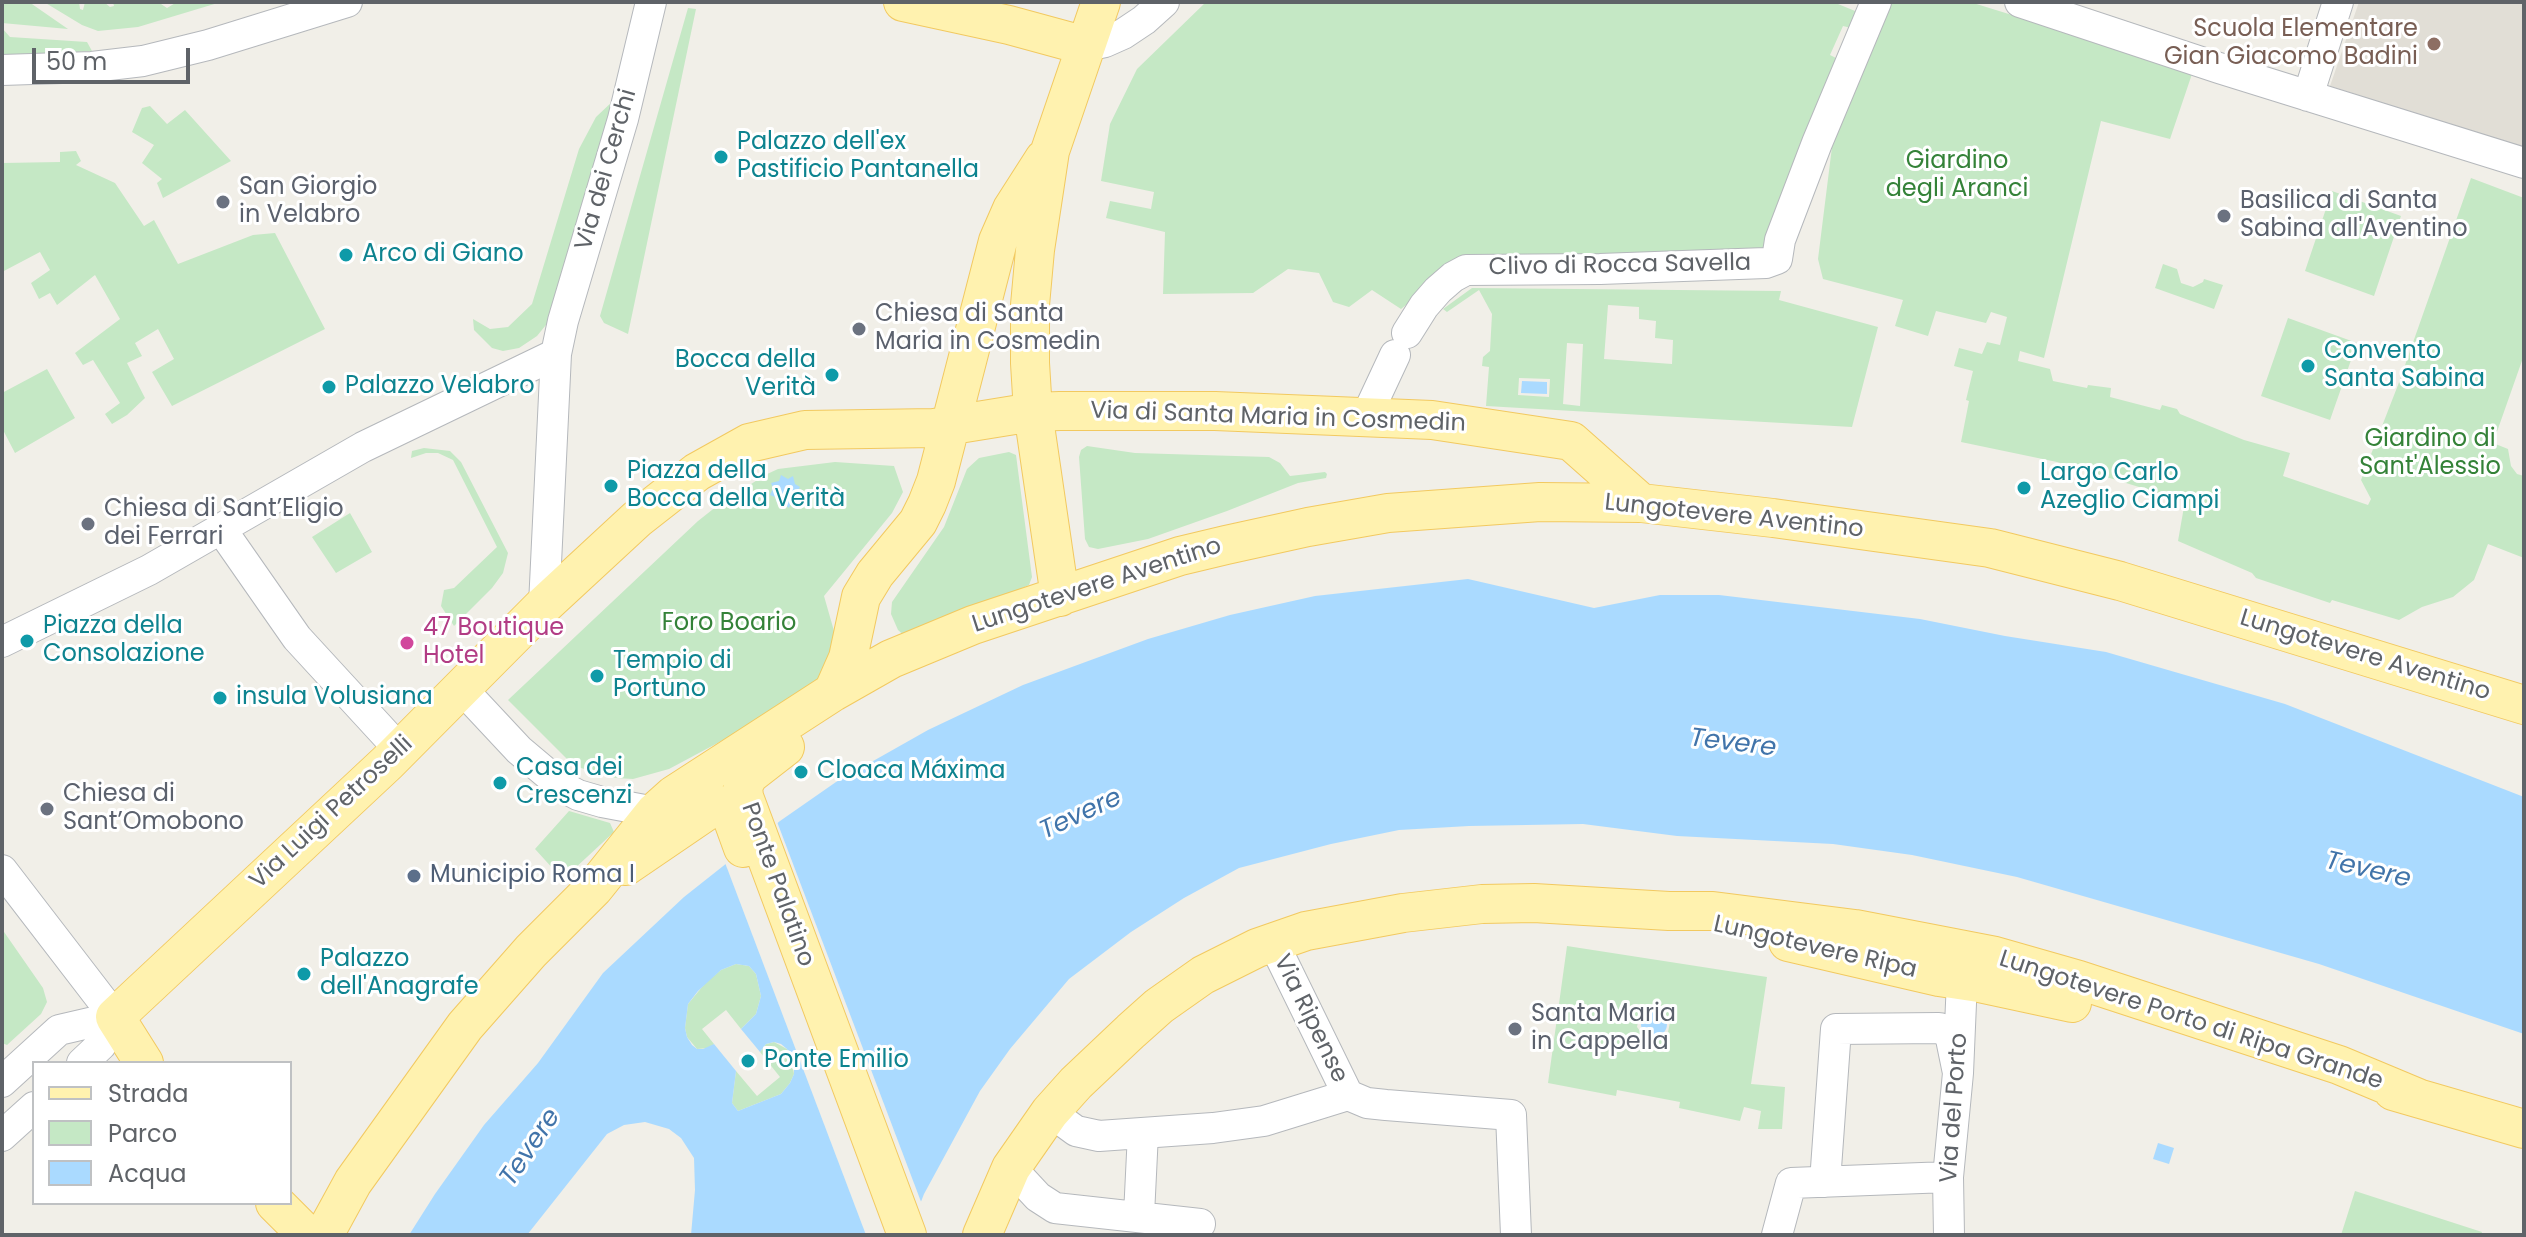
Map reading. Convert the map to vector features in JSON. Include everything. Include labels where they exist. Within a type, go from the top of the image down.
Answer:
[{"type":"main road","points":[[903,2],[1009,25],[1086,46]]},
{"type":"main road","points":[[1060,597],[1033,412],[1030,305],[1050,151],[1101,2]]},
{"type":"main road","points":[[833,692],[848,658],[861,597],[875,574],[924,512],[936,481],[998,241],[1020,195],[1050,151]]},
{"type":"main road","name":"Via di Santa Maria in Cosmedin","points":[[950,426],[1033,412],[1215,411],[1469,424],[1571,441],[1641,503]]},
{"type":"main road","points":[[544,605],[637,519],[680,484],[749,443],[805,430],[950,426]]},
{"type":"main road","name":"Lungotevere Aventino","points":[[594,888],[655,812],[687,786],[833,692],[891,659],[944,636],[1180,556],[1349,519],[1424,509],[1540,502],[1641,503],[1990,548],[2120,581],[2524,705]]},
{"type":"main road","name":"Via Luigi Petroselli","points":[[99,1020],[400,750],[544,605]]},
{"type":"main road","name":"Ponte Palatino","points":[[888,1235],[740,813],[744,782],[764,761],[862,701],[954,653],[1006,615]]},
{"type":"main road","name":"Ponte Palatino","points":[[594,888],[714,806],[720,805],[740,813],[907,1235]]},
{"type":"main road","points":[[324,1235],[353,1182],[465,1026],[531,951],[594,888]]},
{"type":"main road","name":"Lungotevere Ripa","points":[[982,1235],[1011,1168],[1050,1112],[1131,1031],[1180,990],[1225,962],[1273,942],[1332,925],[1482,904],[1534,903],[1713,911],[1855,929],[1962,965]]},
{"type":"main road","name":"Lungotevere Porto di Ripa Grande","points":[[1962,965],[1995,956],[2079,980],[2339,1065],[2418,1098],[2524,1129]]},
{"type":"main road","points":[[99,1020],[142,1061]]},
{"type":"main road","points":[[954,1235],[1011,1168]]},
{"type":"main road","points":[[277,1205],[307,1235]]},
{"type":"street","points":[[2,70],[92,67],[143,61],[208,45],[347,2]]},
{"type":"street","name":"Via dei Cerchi","points":[[557,345],[623,119],[651,2]]},
{"type":"street","points":[[1086,46],[1123,34],[1164,2]]},
{"type":"street","name":"Clivo di Rocca Savella","points":[[1366,417],[1401,344],[1424,306],[1453,277],[1466,270],[1600,269],[1766,263],[1777,259],[1780,240],[1876,2]]},
{"type":"street","points":[[2020,2],[2055,8],[2219,68],[2524,163]]},
{"type":"street","points":[[2308,96],[2338,2]]},
{"type":"street","points":[[8,640],[102,595],[363,447],[557,345]]},
{"type":"street","points":[[544,605],[557,345]]},
{"type":"street","points":[[221,529],[297,638],[400,750]]},
{"type":"street","points":[[461,688],[526,757],[563,787],[602,802],[655,812]]},
{"type":"street","points":[[2,870],[99,1020],[101,1045],[84,1061]]},
{"type":"street","name":"Via Ripense","points":[[1273,942],[1348,1095]]},
{"type":"street","name":"Via del Porto","points":[[1949,1235],[1948,1177],[1958,1073],[1962,965]]},
{"type":"street","points":[[45,1061],[99,1020]]},
{"type":"street","points":[[2,1082],[59,1030],[99,1020]]},
{"type":"street","points":[[1825,1182],[1836,1029],[1946,1030],[1958,1073]]},
{"type":"street","points":[[2,1101],[32,1073]]},
{"type":"street","points":[[1050,1112],[1076,1131],[1089,1135],[1213,1128],[1264,1121],[1348,1095],[1367,1103],[1511,1115],[1516,1235]]},
{"type":"street","points":[[2,1136],[32,1109]]},
{"type":"street","points":[[1143,1133],[1153,1223]]},
{"type":"street","points":[[1011,1168],[1038,1197],[1055,1208],[1153,1223],[1200,1224]]},
{"type":"street","points":[[1777,1235],[1791,1183],[1948,1177]]},
{"type":"shaded area","name":"Scuola Elementare Gian Giacomo Badini","points":[[2359,2],[2524,2],[2524,149],[2330,86]]},
{"type":"green space","points":[[2,2],[29,2],[68,29],[2,23]]},
{"type":"green space","points":[[44,2],[79,2],[83,10],[85,2],[104,2],[110,7],[114,6],[113,2],[158,2],[167,8],[177,2],[221,2],[138,27],[98,31]]},
{"type":"green space","points":[[1206,2],[1838,2],[1860,13],[1851,28],[1843,26],[1830,55],[1838,59],[1770,255],[1466,256],[1401,309],[1372,290],[1349,307],[1333,302],[1319,273],[1288,269],[1253,293],[1163,294],[1165,232],[1106,218],[1110,201],[1151,209],[1154,192],[1101,181],[1110,124],[1137,69]]},
{"type":"green space","points":[[1890,2],[1970,2],[2193,71],[2170,139],[2101,121],[2044,358],[2020,351],[2018,361],[2050,369],[2053,381],[2087,388],[2088,385],[2111,388],[2110,397],[2160,410],[2162,405],[2177,409],[2180,414],[2244,440],[2290,453],[2283,476],[2368,505],[2371,499],[2361,480],[2471,178],[2524,198],[2524,355],[2493,443],[2508,449],[2511,466],[2517,474],[2524,476],[2524,558],[2488,544],[2474,580],[2453,597],[2422,607],[2399,620],[2332,600],[2330,603],[2256,578],[2252,573],[2178,541],[2185,501],[2057,462],[1961,442],[1973,371],[1954,366],[1959,348],[1982,354],[1987,342],[2000,345],[2007,317],[1991,312],[1986,323],[1936,311],[1928,336],[1895,326],[1903,300],[1823,279],[1818,259],[1832,147]]},
{"type":"green space","points":[[688,8],[696,9],[628,334],[604,323],[600,316]]},
{"type":"green space","points":[[2,28],[10,37],[87,42],[92,51],[2,56]]},
{"type":"green space","points":[[614,100],[550,320],[537,336],[519,348],[503,351],[492,348],[474,330],[473,319],[490,329],[508,327],[532,304],[579,149],[596,117]]},
{"type":"green space","points":[[150,106],[167,124],[185,110],[231,161],[163,198],[157,183],[162,179],[142,163],[154,145],[132,132],[142,108]]},
{"type":"green space","points":[[76,151],[81,161],[76,165],[115,183],[144,226],[154,220],[178,264],[253,235],[275,233],[325,329],[172,406],[152,372],[174,359],[158,329],[135,343],[142,356],[127,363],[145,398],[112,424],[105,414],[120,403],[93,360],[83,365],[75,353],[120,319],[95,275],[57,305],[50,293],[39,299],[31,283],[50,270],[40,252],[2,272],[2,163],[60,162],[60,152]]},
{"type":"green space","points":[[2332,191],[2401,216],[2374,296],[2305,271]]},
{"type":"green space","points":[[2163,264],[2177,269],[2181,283],[2193,287],[2204,279],[2223,285],[2214,309],[2155,288]]},
{"type":"green space","points":[[1472,288],[1781,291],[1779,300],[1878,327],[1852,427],[1486,406],[1489,367],[1482,366],[1483,357],[1490,351],[1492,314],[1479,290],[1447,312],[1443,309]],"holes":[[[1608,305],[1639,307],[1639,319],[1656,321],[1655,338],[1673,340],[1672,364],[1604,359]],[[1567,343],[1583,344],[1580,406],[1563,404]],[[1519,378],[1550,379],[1549,397],[1518,395]]]},
{"type":"green space","points":[[2288,318],[2357,343],[2330,420],[2261,396]]},
{"type":"green space","points":[[47,369],[75,418],[15,453],[2,428],[2,393]]},
{"type":"green space","points":[[1087,446],[1135,453],[1269,457],[1280,463],[1290,476],[1327,474],[1326,478],[1298,483],[1148,539],[1098,549],[1089,547],[1085,539],[1079,457],[1081,450]]},
{"type":"green space","points":[[424,448],[450,451],[461,462],[508,553],[503,573],[492,588],[454,626],[441,606],[444,590],[454,588],[497,547],[453,460],[438,453],[411,458],[412,451]]},
{"type":"green space","points":[[1009,452],[1016,455],[1032,577],[1029,585],[909,640],[898,630],[891,614],[892,602],[944,527],[967,469],[979,458]]},
{"type":"green space","name":"Foro Boario","points":[[835,462],[894,466],[903,492],[892,513],[824,596],[836,638],[820,680],[727,738],[669,769],[633,779],[616,778],[574,766],[508,700],[717,506],[778,469]]},
{"type":"green space","points":[[350,513],[372,552],[336,573],[312,537]]},
{"type":"green space","points":[[569,811],[610,823],[614,832],[573,870],[555,871],[535,849]]},
{"type":"green space","points":[[2,929],[43,988],[47,1002],[41,1014],[7,1045],[2,1043]]},
{"type":"green space","points":[[1567,946],[1767,977],[1751,1084],[1785,1087],[1782,1129],[1758,1129],[1761,1111],[1744,1107],[1740,1121],[1679,1108],[1680,1102],[1617,1090],[1616,1096],[1548,1083]],"holes":[[[1651,1008],[1665,1013],[1670,1022],[1668,1032],[1656,1041],[1646,1039],[1637,1027],[1639,1017]]]},
{"type":"green space","points":[[736,964],[749,966],[756,974],[761,996],[756,1014],[741,1029],[726,1010],[702,1029],[714,1044],[709,1048],[697,1049],[687,1037],[685,1028],[688,1004],[707,981],[721,970]]},
{"type":"green space","points":[[774,1042],[787,1049],[791,1057],[794,1074],[790,1083],[781,1094],[738,1111],[732,1103],[736,1071],[757,1096],[780,1077],[760,1052],[766,1044]]},
{"type":"green space","points":[[2355,1191],[2482,1232],[2481,1235],[2341,1235]]},
{"type":"water","points":[[1522,381],[1547,382],[1547,394],[1521,393]]},
{"type":"water","points":[[781,475],[788,479],[793,476],[795,484],[800,487],[796,494],[798,500],[791,502],[789,508],[783,503],[778,505],[775,497],[770,495],[773,488],[771,483],[779,481]]},
{"type":"water","name":"Tevere","points":[[1468,579],[1594,608],[1660,595],[1719,595],[1920,619],[2106,652],[2285,704],[2524,797],[2524,1034],[2319,964],[2017,877],[1912,855],[1833,844],[1677,836],[1583,824],[1399,830],[1239,868],[1131,932],[1069,979],[1010,1049],[980,1091],[924,1194],[908,1235],[691,1235],[694,1158],[681,1138],[669,1129],[645,1122],[624,1125],[607,1134],[527,1235],[409,1235],[484,1125],[538,1063],[603,973],[684,897],[780,821],[836,782],[928,730],[1023,685],[1148,639],[1230,615],[1315,596]],"holes":[[[736,964],[749,966],[756,974],[761,996],[756,1014],[741,1029],[760,1052],[766,1044],[774,1042],[787,1049],[794,1064],[794,1074],[781,1094],[738,1111],[732,1103],[736,1071],[714,1044],[703,1049],[692,1045],[685,1028],[688,1004],[698,991],[721,970]]]},
{"type":"water","points":[[1654,1011],[1663,1015],[1667,1024],[1663,1033],[1654,1037],[1645,1033],[1641,1024],[1645,1015]]},
{"type":"water","points":[[2158,1143],[2174,1148],[2169,1164],[2153,1159]]},
{"type":"pier","points":[[776,819],[923,1207],[913,1235],[866,1235],[724,860]]},
{"type":"place","name":"Scuola Elementare Gian Giacomo Badini","points":[[2434,44]]},
{"type":"place","name":"Palazzo dell'ex Pastificio Pantanella","points":[[721,157]]},
{"type":"place","name":"San Giorgio in Velabro","points":[[223,202]]},
{"type":"place","name":"Basilica di Santa Sabina all'Aventino","points":[[2224,216]]},
{"type":"place","name":"Arco di Giano","points":[[346,255]]},
{"type":"place","name":"Chiesa di Santa Maria in Cosmedin","points":[[859,329]]},
{"type":"place","name":"Convento Santa Sabina","points":[[2308,366]]},
{"type":"place","name":"Bocca della Verità","points":[[832,375]]},
{"type":"place","name":"Palazzo Velabro","points":[[329,387]]},
{"type":"place","name":"Piazza della Bocca della Verità","points":[[611,486]]},
{"type":"place","name":"Largo Carlo Azeglio Ciampi","points":[[2024,488]]},
{"type":"place","name":"Chiesa di Sant’Eligio dei Ferrari","points":[[88,524]]},
{"type":"place","name":"Piazza della Consolazione","points":[[27,641]]},
{"type":"place","name":"47 Boutique Hotel","points":[[407,643]]},
{"type":"place","name":"Tempio di Portuno","points":[[597,676]]},
{"type":"place","name":"insula Volusiana","points":[[220,698]]},
{"type":"place","name":"Cloaca Máxima","points":[[801,772]]},
{"type":"place","name":"Casa dei Crescenzi","points":[[500,783]]},
{"type":"place","name":"Chiesa di Sant’Omobono","points":[[47,809]]},
{"type":"place","name":"Municipio Roma I","points":[[414,876]]},
{"type":"place","name":"Palazzo dell'Anagrafe","points":[[304,974]]},
{"type":"place","name":"Santa Maria in Cappella","points":[[1515,1029]]},
{"type":"place","name":"Ponte Emilio","points":[[748,1061]]},
{"type":"park label","name":"Giardino degli Aranci","points":[[1957,176]]},
{"type":"park label","name":"Giardino di Sant'Alessio","points":[[2430,454]]}]
